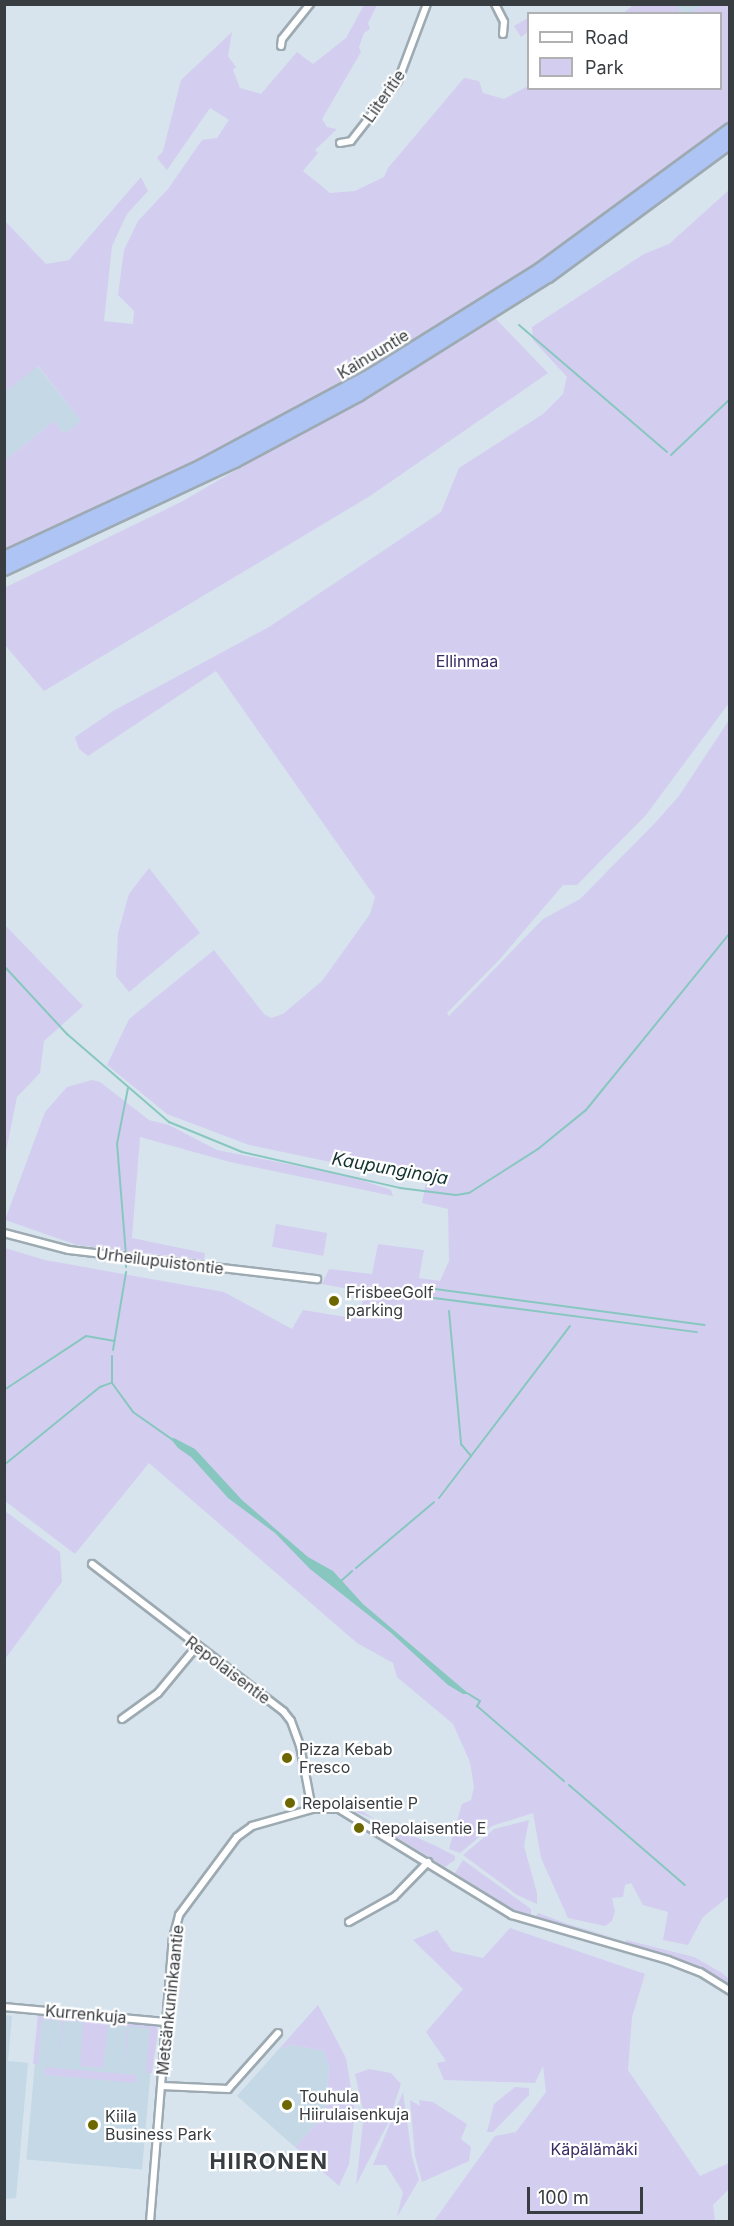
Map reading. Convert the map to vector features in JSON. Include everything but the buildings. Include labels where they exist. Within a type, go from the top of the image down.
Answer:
[{"type":"highway","name":"Kainuuntie","points":[[4,558],[202,466],[370,376],[541,269],[729,129]]},
{"type":"highway","name":"Kainuuntie","points":[[4,569],[235,461],[378,383],[548,276],[729,142]]},
{"type":"street","points":[[281,46],[282,39],[310,4]]},
{"type":"street","name":"Liiteritie","points":[[340,143],[351,141],[398,81],[426,4]]},
{"type":"street","points":[[495,4],[504,22],[503,34]]},
{"type":"street","name":"Urheilupuistontie","points":[[4,1233],[69,1250],[316,1279]]},
{"type":"street","name":"Repolaisentie","points":[[92,1564],[291,1721],[312,1809]]},
{"type":"street","points":[[122,1719],[158,1693],[197,1646]]},
{"type":"street","name":"Metsänkuninkaantie","points":[[150,2222],[173,1938],[179,1915],[190,1899],[237,1837],[252,1826],[312,1809],[339,1809],[353,1814],[512,1915],[668,1960],[700,1972],[729,1991]]},
{"type":"street","points":[[350,1922],[394,1897],[428,1862]]},
{"type":"street","name":"Kurrenkuja","points":[[4,2007],[167,2022]]},
{"type":"street","points":[[162,2086],[228,2089],[278,2033]]},
{"type":"shaded area","points":[[676,5],[703,5],[691,12],[680,12]]},
{"type":"shaded area","points":[[27,353],[82,422],[64,434],[54,421],[5,460],[5,365]]},
{"type":"shaded area","points":[[174,1438],[195,1449],[242,1500],[308,1557],[333,1571],[363,1604],[469,1694],[463,1694],[448,1685],[390,1632],[310,1569],[275,1533],[228,1498],[191,1457],[178,1448],[171,1439]]},
{"type":"shaded area","points":[[5,2015],[12,2016],[8,2061],[28,2063],[16,2198],[5,2199]]},
{"type":"shaded area","points":[[39,2016],[155,2026],[142,2170],[26,2159]]},
{"type":"shaded area","name":"Touhula Hiirulaisenkuja","points":[[292,2045],[324,2051],[329,2068],[325,2114],[295,2147],[237,2096],[279,2049]]},
{"type":"green space","points":[[635,4],[676,5],[680,12],[624,12]]},
{"type":"green space","points":[[364,5],[377,5],[368,23],[370,29],[364,33],[359,47],[361,52],[322,119],[327,127],[337,129],[315,150],[318,153],[303,171],[330,193],[355,191],[384,177],[388,168],[464,78],[479,81],[483,93],[504,99],[527,87],[527,90],[722,90],[722,12],[690,12],[703,5],[729,5],[729,121],[594,225],[367,372],[202,460],[5,552],[5,460],[54,421],[64,434],[81,421],[38,366],[5,392],[5,221],[46,264],[69,260],[141,177],[148,191],[127,214],[112,246],[104,321],[133,324],[134,311],[118,295],[124,250],[138,221],[168,189],[202,140],[217,138],[229,120],[210,108],[167,170],[157,158],[163,151],[181,80],[232,32],[228,56],[236,67],[233,70],[240,88],[261,94],[297,52],[313,64],[346,38]]},
{"type":"green space","points":[[527,19],[527,33],[521,37],[514,26]]},
{"type":"green space","name":"Ellinmaa","points":[[729,190],[729,703],[646,815],[577,885],[563,885],[500,959],[447,1013],[449,1016],[543,919],[580,899],[655,823],[679,796],[729,720],[729,1896],[703,1917],[688,1945],[663,1940],[668,1912],[643,1905],[631,1883],[625,1885],[623,1897],[612,1898],[615,1911],[612,1921],[605,1926],[568,1918],[541,1858],[533,1813],[492,1826],[460,1853],[449,1849],[462,1804],[471,1800],[474,1787],[470,1762],[453,1724],[397,1677],[393,1663],[357,1643],[149,1463],[75,1554],[5,1501],[5,1248],[45,1260],[224,1292],[292,1329],[303,1310],[358,1319],[365,1292],[322,1284],[329,1269],[372,1274],[378,1244],[424,1250],[419,1278],[440,1281],[449,1261],[448,1209],[422,1203],[426,1182],[249,1145],[167,1114],[107,1065],[129,1019],[214,950],[264,1014],[271,1018],[283,1014],[322,981],[370,914],[375,897],[216,671],[88,756],[79,749],[75,737],[113,711],[269,627],[441,512],[459,468],[543,414],[563,394],[567,377],[533,340],[532,327],[644,254],[669,244]]},
{"type":"green space","points":[[496,319],[548,373],[370,496],[44,691],[5,645],[4,588],[181,502]]},
{"type":"green space","points":[[149,868],[200,933],[129,992],[116,976],[118,933],[129,894]]},
{"type":"green space","points":[[5,925],[83,1006],[44,1041],[40,1073],[17,1097],[5,1156]]},
{"type":"green space","points":[[92,1080],[100,1082],[149,1120],[169,1125],[217,1150],[353,1177],[391,1190],[393,1196],[230,1162],[140,1137],[132,1238],[205,1253],[204,1260],[77,1245],[5,1220],[45,1112],[67,1087]]},
{"type":"green space","points":[[276,1224],[327,1233],[323,1256],[272,1247]]},
{"type":"green space","points":[[5,1511],[60,1552],[62,1582],[5,1659]]},
{"type":"green space","points":[[334,1798],[347,1802],[375,1819],[332,1803]]},
{"type":"green space","points":[[529,1820],[524,1846],[537,1893],[537,1904],[517,1895],[463,1855],[494,1829]]},
{"type":"green space","points":[[381,1822],[436,1846],[455,1856],[455,1860],[445,1867],[380,1827]]},
{"type":"green space","points":[[463,1860],[531,1909],[531,1917],[513,1910],[455,1873]]},
{"type":"green space","points":[[538,1913],[568,1924],[619,1939],[535,1917]]},
{"type":"green space","name":"Käpälämäki","points":[[510,1928],[645,1974],[632,2017],[628,2070],[700,2176],[729,2163],[729,2189],[713,2205],[715,2221],[434,2221],[495,2136],[516,2132],[546,2092],[543,2066],[535,2083],[444,2080],[437,2063],[446,2061],[426,2032],[463,1989],[413,1940],[437,1930],[452,1951],[483,1958]]},
{"type":"green space","points":[[626,1940],[694,1957],[729,1979],[729,1987],[702,1968],[626,1944]]},
{"type":"green space","points":[[318,2005],[346,2058],[355,2112],[349,2164],[339,2186],[295,2147],[325,2114],[329,2068],[324,2051],[292,2045],[279,2049]]},
{"type":"green space","points":[[38,2014],[155,2024],[158,2031],[152,2073],[146,2073],[149,2028],[129,2026],[126,2070],[127,2026],[108,2025],[103,2068],[80,2066],[83,2022],[64,2021],[58,2064],[62,2021],[42,2019],[38,2064],[33,2064]]},
{"type":"green space","points":[[45,2067],[137,2075],[136,2083],[44,2075]]},
{"type":"green space","points":[[369,2069],[391,2073],[401,2084],[388,2123],[356,2185],[364,2114],[355,2074]]},
{"type":"green space","points":[[515,2087],[529,2088],[529,2095],[493,2132],[487,2132],[494,2104]]},
{"type":"green space","points":[[403,2092],[412,2157],[419,2180],[397,2217],[403,2192],[386,2165],[373,2165]]},
{"type":"green space","points":[[410,2100],[420,2106],[419,2100],[433,2102],[467,2124],[461,2139],[471,2147],[469,2161],[422,2182],[415,2156]]},
{"type":"waterway","points":[[519,325],[667,452]]},
{"type":"waterway","points":[[671,455],[730,399]]},
{"type":"waterway","name":"Kaupunginoja","points":[[4,966],[67,1034],[169,1122],[242,1152],[400,1188],[456,1195],[469,1193],[538,1149],[586,1110],[730,933]]},
{"type":"waterway","points":[[126,1255],[117,1144],[128,1088]]},
{"type":"waterway","points":[[113,1350],[126,1272]]},
{"type":"waterway","points":[[435,1289],[705,1325]]},
{"type":"waterway","points":[[434,1298],[697,1332]]},
{"type":"waterway","points":[[449,1311],[461,1444],[471,1456]]},
{"type":"waterway","points":[[439,1498],[570,1326]]},
{"type":"waterway","points":[[4,1390],[86,1336],[115,1341]]},
{"type":"waterway","points":[[112,1356],[112,1383],[133,1412],[173,1440]]},
{"type":"waterway","points":[[4,1465],[100,1387],[111,1383]]},
{"type":"waterway","points":[[356,1568],[434,1502]]},
{"type":"waterway","points":[[341,1581],[352,1571]]},
{"type":"waterway","points":[[467,1693],[480,1701],[477,1706],[564,1781]]},
{"type":"waterway","points":[[569,1785],[685,1885]]},
{"type":"place","name":"FrisbeeGolf parking","points":[[334,1301]]},
{"type":"place","name":"Pizza Kebab Fresco","points":[[287,1758]]},
{"type":"place","name":"Repolaisentie P","points":[[290,1803]]},
{"type":"place","name":"Repolaisentie E","points":[[359,1828]]},
{"type":"place","name":"Touhula Hiirulaisenkuja","points":[[287,2105]]},
{"type":"place","name":"Kiila Business Park","points":[[93,2125]]},
{"type":"district","name":"HIIRONEN","points":[[269,2162]]}]
